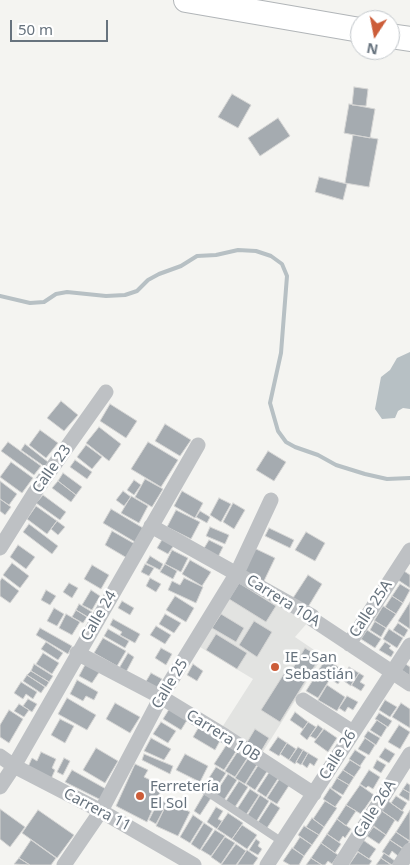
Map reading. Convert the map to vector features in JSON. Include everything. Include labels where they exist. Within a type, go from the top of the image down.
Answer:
[{"type":"main road","points":[[186,0],[350,28]]},
{"type":"street","name":"Calle 23","points":[[0,548],[35,492],[106,392]]},
{"type":"street","name":"Calle 24","points":[[0,787],[14,766],[77,653],[198,445]]},
{"type":"street","name":"Calle 25","points":[[64,865],[101,811],[161,698],[237,573],[272,500]]},
{"type":"street","name":"Carrera 10A","points":[[151,526],[312,616],[312,619],[410,684]]},
{"type":"street","name":"Calle 25A","points":[[349,644],[410,550]]},
{"type":"street","name":"Calle 26","points":[[267,865],[410,645]]},
{"type":"street","name":"Carrera 10B","points":[[77,653],[161,698],[225,736],[314,794]]},
{"type":"street","points":[[302,700],[353,732]]},
{"type":"street","name":"Calle 26A","points":[[340,865],[410,754]]},
{"type":"street","name":"Carrera 11","points":[[0,756],[14,766],[101,811],[178,861],[194,865]]},
{"type":"street","points":[[400,865],[410,850]]},
{"type":"lane","points":[[204,790],[281,841]]},
{"type":"shaded area","points":[[410,352],[410,409],[403,408],[398,411],[395,418],[382,419],[375,409],[381,377],[390,370],[397,358]]},
{"type":"shaded area","name":"IE - San Sebastián","points":[[238,580],[309,621],[295,637],[323,656],[261,755],[221,729],[253,679],[200,647]]},
{"type":"building","points":[[354,87],[368,89],[366,106],[352,105]]},
{"type":"building","points":[[232,94],[251,105],[238,128],[218,117]]},
{"type":"building","points":[[349,104],[375,109],[370,138],[344,133]]},
{"type":"building","points":[[278,118],[290,136],[260,156],[248,138]]},
{"type":"building","points":[[353,135],[378,139],[369,187],[345,183]]},
{"type":"building","points":[[319,177],[347,184],[343,200],[315,192]]},
{"type":"building","points":[[61,401],[78,415],[64,431],[47,418]]},
{"type":"building","points":[[110,404],[137,421],[126,438],[100,421]]},
{"type":"building","points":[[165,424],[191,440],[180,456],[155,441]]},
{"type":"building","points":[[99,427],[121,444],[109,461],[86,443]]},
{"type":"building","points":[[40,430],[58,443],[46,458],[29,445]]},
{"type":"building","points":[[8,442],[41,466],[34,475],[1,451]]},
{"type":"building","points":[[148,442],[178,460],[161,487],[131,469]]},
{"type":"building","points":[[25,444],[48,462],[45,467],[21,450]]},
{"type":"building","points":[[86,445],[102,457],[92,469],[77,457]]},
{"type":"building","points":[[268,451],[286,462],[274,481],[256,470]]},
{"type":"building","points":[[75,460],[92,472],[87,479],[70,467]]},
{"type":"building","points":[[11,462],[33,478],[22,493],[0,477]]},
{"type":"building","points":[[63,473],[82,487],[76,495],[58,481]]},
{"type":"building","points":[[145,479],[163,489],[152,507],[135,497]]},
{"type":"building","points":[[134,480],[141,485],[134,495],[127,490]]},
{"type":"building","points":[[0,481],[17,494],[9,505],[0,499]]},
{"type":"building","points":[[58,481],[76,495],[71,502],[52,488]]},
{"type":"building","points":[[123,491],[131,497],[124,506],[116,500]]},
{"type":"building","points":[[182,491],[203,503],[195,518],[174,506]]},
{"type":"building","points":[[43,495],[66,512],[60,520],[36,503]]},
{"type":"building","points":[[131,496],[148,506],[139,523],[121,513]]},
{"type":"building","points":[[219,498],[231,504],[221,522],[210,515]]},
{"type":"building","points":[[0,499],[11,507],[5,515],[0,511]]},
{"type":"building","points":[[233,503],[245,510],[234,529],[223,522]]},
{"type":"building","points":[[36,506],[57,521],[47,534],[27,519]]},
{"type":"building","points":[[111,509],[143,528],[135,542],[103,523]]},
{"type":"building","points":[[176,510],[200,522],[191,539],[167,527]]},
{"type":"building","points":[[200,511],[210,517],[207,523],[196,517]]},
{"type":"building","points":[[57,521],[65,527],[58,535],[51,529]]},
{"type":"building","points":[[29,524],[58,546],[52,554],[23,532]]},
{"type":"building","points":[[210,527],[229,535],[225,544],[206,536]]},
{"type":"building","points":[[269,528],[294,540],[290,548],[265,536]]},
{"type":"building","points":[[112,531],[135,544],[127,558],[105,545]]},
{"type":"building","points":[[306,532],[325,543],[315,561],[295,550]]},
{"type":"building","points":[[163,538],[174,545],[168,554],[157,548]]},
{"type":"building","points":[[209,540],[223,547],[218,557],[203,550]]},
{"type":"building","points":[[18,545],[35,557],[26,569],[10,557]]},
{"type":"building","points":[[254,548],[275,558],[263,583],[242,573]]},
{"type":"building","points":[[172,550],[188,558],[181,572],[165,564]]},
{"type":"building","points":[[150,556],[163,564],[160,570],[146,563]]},
{"type":"building","points":[[190,560],[211,572],[202,586],[182,574]]},
{"type":"building","points":[[12,563],[29,576],[20,588],[3,575]]},
{"type":"building","points":[[145,564],[154,568],[149,576],[141,572]]},
{"type":"building","points":[[165,564],[177,571],[173,579],[160,572]]},
{"type":"building","points":[[92,565],[109,575],[101,589],[84,579]]},
{"type":"building","points":[[404,571],[410,575],[410,588],[398,580]]},
{"type":"building","points":[[308,575],[322,584],[308,607],[293,598]]},
{"type":"building","points":[[2,578],[19,591],[10,603],[0,596],[0,581]]},
{"type":"building","points":[[150,578],[161,584],[156,592],[146,586]]},
{"type":"building","points":[[184,578],[203,587],[196,603],[168,590],[172,581],[180,585]]},
{"type":"building","points":[[69,583],[78,588],[72,598],[63,592]]},
{"type":"building","points":[[239,583],[276,606],[266,622],[229,599]]},
{"type":"building","points":[[400,584],[410,590],[403,603],[392,596]]},
{"type":"building","points":[[46,590],[56,596],[50,605],[41,600]]},
{"type":"building","points":[[91,590],[100,596],[92,610],[82,605]]},
{"type":"building","points":[[175,596],[194,608],[186,622],[166,610]]},
{"type":"building","points":[[392,596],[403,603],[396,614],[385,607]]},
{"type":"building","points":[[122,601],[134,608],[130,615],[118,608]]},
{"type":"building","points":[[410,602],[410,629],[398,621]]},
{"type":"building","points":[[79,604],[92,612],[88,617],[76,610]]},
{"type":"building","points":[[383,606],[396,614],[386,628],[374,621]]},
{"type":"building","points":[[54,608],[64,614],[57,626],[47,621]]},
{"type":"building","points":[[76,610],[87,617],[83,623],[72,617]]},
{"type":"building","points":[[66,614],[80,622],[72,635],[59,628]]},
{"type":"building","points":[[165,614],[181,623],[174,633],[159,624]]},
{"type":"building","points":[[221,614],[244,628],[236,642],[212,628]]},
{"type":"building","points":[[113,619],[140,634],[135,643],[120,635],[122,632],[110,625]]},
{"type":"building","points":[[254,621],[272,632],[257,657],[239,645]]},
{"type":"building","points":[[375,621],[386,628],[381,637],[370,630]]},
{"type":"building","points":[[398,623],[408,630],[404,637],[393,630]]},
{"type":"building","points":[[156,626],[171,635],[165,644],[150,635]]},
{"type":"building","points":[[40,628],[72,646],[68,654],[36,635]]},
{"type":"building","points":[[108,629],[129,641],[125,648],[104,636]]},
{"type":"building","points":[[389,629],[403,638],[397,648],[383,639]]},
{"type":"building","points":[[367,630],[381,639],[375,648],[361,639]]},
{"type":"building","points":[[216,634],[247,653],[237,669],[206,650]]},
{"type":"building","points":[[103,638],[126,651],[117,666],[94,653]]},
{"type":"building","points":[[46,642],[63,653],[58,660],[41,649]]},
{"type":"building","points":[[385,642],[391,646],[389,648],[394,652],[391,657],[379,650]]},
{"type":"building","points":[[161,648],[172,654],[166,665],[155,658]]},
{"type":"building","points":[[305,648],[320,657],[308,677],[293,668]]},
{"type":"building","points":[[43,653],[59,663],[52,674],[36,664]]},
{"type":"building","points":[[128,653],[134,657],[125,674],[118,670]]},
{"type":"building","points":[[326,659],[346,672],[338,684],[318,671]]},
{"type":"building","points":[[86,663],[100,671],[92,683],[79,676]]},
{"type":"building","points":[[404,663],[410,667],[410,676],[400,669]]},
{"type":"building","points":[[34,664],[53,676],[49,682],[31,671]]},
{"type":"building","points":[[193,664],[203,671],[197,681],[187,675]]},
{"type":"building","points":[[349,667],[359,673],[351,686],[341,679]]},
{"type":"building","points":[[287,669],[306,680],[280,722],[261,710]]},
{"type":"building","points":[[31,671],[49,682],[46,687],[27,675]]},
{"type":"building","points":[[318,672],[330,679],[318,698],[306,691]]},
{"type":"building","points":[[151,673],[162,679],[156,689],[145,683]]},
{"type":"building","points":[[359,673],[364,676],[360,682],[365,685],[361,691],[351,685]]},
{"type":"building","points":[[27,675],[45,687],[41,693],[23,681]]},
{"type":"building","points":[[77,680],[98,692],[94,700],[86,696],[83,701],[70,694]]},
{"type":"building","points":[[21,682],[37,692],[33,699],[26,694],[23,699],[14,693]]},
{"type":"building","points":[[327,685],[345,697],[337,711],[318,700]]},
{"type":"building","points":[[347,696],[358,702],[353,710],[348,707],[345,712],[339,708]]},
{"type":"building","points":[[67,698],[96,715],[87,730],[58,714]]},
{"type":"building","points":[[28,699],[37,704],[32,712],[23,706]]},
{"type":"building","points":[[385,700],[397,707],[390,717],[379,710]]},
{"type":"building","points":[[115,703],[140,717],[130,733],[106,719]]},
{"type":"building","points":[[401,703],[410,709],[410,728],[392,717]]},
{"type":"building","points":[[19,704],[29,710],[24,717],[14,711]]},
{"type":"building","points":[[171,706],[189,717],[181,730],[163,719]]},
{"type":"building","points":[[9,710],[23,719],[9,743],[0,737],[0,725]]},
{"type":"building","points":[[295,712],[308,722],[303,729],[290,720]]},
{"type":"building","points":[[379,713],[392,721],[388,727],[375,719]]},
{"type":"building","points":[[60,719],[74,726],[65,743],[51,735]]},
{"type":"building","points":[[377,720],[387,727],[381,737],[370,730]]},
{"type":"building","points":[[161,722],[176,731],[168,743],[153,734]]},
{"type":"building","points":[[308,722],[316,727],[307,740],[300,734]]},
{"type":"building","points":[[200,725],[222,737],[215,750],[193,737]]},
{"type":"building","points":[[318,725],[323,729],[316,739],[310,736]]},
{"type":"building","points":[[399,725],[410,732],[400,749],[388,742]]},
{"type":"building","points":[[255,729],[269,738],[260,753],[246,744]]},
{"type":"building","points":[[324,729],[337,738],[328,752],[314,742]]},
{"type":"building","points":[[368,731],[380,738],[376,745],[364,737]]},
{"type":"building","points":[[278,737],[287,743],[279,756],[269,750]]},
{"type":"building","points":[[151,738],[171,749],[164,760],[144,751]]},
{"type":"building","points":[[365,738],[375,745],[369,755],[358,749]]},
{"type":"building","points":[[287,743],[296,749],[289,760],[280,754]]},
{"type":"building","points":[[227,744],[237,750],[224,770],[214,764]]},
{"type":"building","points":[[298,747],[303,750],[295,764],[289,760]]},
{"type":"building","points":[[96,748],[118,761],[105,783],[83,770]]},
{"type":"building","points":[[385,748],[395,754],[389,763],[379,757]]},
{"type":"building","points":[[303,750],[308,753],[301,765],[296,762]]},
{"type":"building","points":[[355,750],[366,757],[360,766],[349,759]]},
{"type":"building","points":[[238,751],[248,757],[235,777],[225,771]]},
{"type":"building","points":[[41,752],[56,759],[52,768],[55,770],[51,779],[28,767],[32,758],[37,761]]},
{"type":"building","points":[[308,753],[318,759],[314,766],[310,763],[307,768],[302,764]]},
{"type":"building","points":[[144,754],[173,766],[170,774],[142,760]]},
{"type":"building","points":[[185,754],[208,766],[200,782],[176,770]]},
{"type":"building","points":[[249,757],[258,763],[245,784],[235,778]]},
{"type":"building","points":[[64,758],[70,761],[63,775],[57,772]]},
{"type":"building","points":[[350,760],[361,767],[354,777],[343,770]]},
{"type":"building","points":[[377,760],[386,765],[381,773],[373,768]]},
{"type":"building","name":"Ferretería El Sol","points":[[135,764],[148,770],[144,777],[163,786],[147,822],[116,806]]},
{"type":"building","points":[[259,764],[268,770],[255,790],[246,784]]},
{"type":"building","points":[[216,767],[226,773],[213,793],[203,787]]},
{"type":"building","points":[[72,770],[106,789],[101,800],[65,782]]},
{"type":"building","points":[[343,770],[354,777],[349,785],[337,778]]},
{"type":"building","points":[[369,770],[380,777],[373,789],[368,786],[366,788],[360,784]]},
{"type":"building","points":[[270,771],[279,777],[266,797],[257,791]]},
{"type":"building","points":[[228,774],[237,780],[224,800],[215,794]]},
{"type":"building","points":[[280,778],[290,784],[277,804],[267,798]]},
{"type":"building","points":[[337,778],[349,785],[343,795],[331,788]]},
{"type":"building","points":[[239,781],[248,787],[235,807],[226,801]]},
{"type":"building","points":[[407,783],[410,785],[410,793],[403,789]]},
{"type":"building","points":[[360,785],[374,795],[361,814],[346,805]]},
{"type":"building","points":[[330,788],[342,797],[335,807],[323,799]]},
{"type":"building","points":[[250,789],[259,795],[246,815],[237,809]]},
{"type":"building","points":[[403,789],[410,793],[409,801],[399,795]]},
{"type":"building","points":[[204,794],[211,798],[200,815],[194,811]]},
{"type":"building","points":[[260,795],[269,801],[256,822],[247,816]]},
{"type":"building","points":[[396,796],[407,803],[402,811],[391,803]]},
{"type":"building","points":[[159,800],[167,803],[156,824],[149,820]]},
{"type":"building","points":[[168,801],[190,812],[178,836],[156,826]]},
{"type":"building","points":[[325,801],[337,808],[324,827],[313,819]]},
{"type":"building","points":[[388,801],[404,812],[398,822],[382,811]]},
{"type":"building","points":[[271,802],[280,808],[267,828],[258,822]]},
{"type":"building","points":[[346,805],[356,811],[346,826],[337,819]]},
{"type":"building","points":[[216,807],[223,811],[218,819],[222,821],[217,829],[207,822]]},
{"type":"building","points":[[0,809],[25,827],[10,847],[0,839]]},
{"type":"building","points":[[38,810],[74,835],[57,858],[22,833]]},
{"type":"building","points":[[410,810],[410,842],[396,832]]},
{"type":"building","points":[[382,811],[395,820],[386,835],[372,826]]},
{"type":"building","points":[[228,813],[243,823],[232,839],[217,829]]},
{"type":"building","points":[[193,815],[203,822],[190,843],[180,837]]},
{"type":"building","points":[[312,818],[324,827],[319,835],[306,827]]},
{"type":"building","points":[[337,819],[351,829],[345,838],[343,836],[339,842],[327,834]]},
{"type":"building","points":[[204,823],[213,829],[200,850],[191,844]]},
{"type":"building","points":[[242,825],[257,835],[247,849],[232,839]]},
{"type":"building","points":[[304,826],[319,835],[312,845],[298,835]]},
{"type":"building","points":[[374,826],[386,835],[379,844],[367,836]]},
{"type":"building","points":[[215,830],[225,836],[211,856],[201,850]]},
{"type":"building","points":[[396,832],[410,841],[404,849],[390,840]]},
{"type":"building","points":[[327,834],[341,844],[335,853],[321,843]]},
{"type":"building","points":[[225,837],[235,843],[221,864],[211,857]]},
{"type":"building","points":[[300,837],[312,845],[304,856],[293,848]]},
{"type":"building","points":[[256,839],[260,842],[258,846],[262,849],[258,855],[249,850]]},
{"type":"building","points":[[31,840],[56,858],[51,865],[30,865],[19,858]]},
{"type":"building","points":[[363,840],[376,849],[369,859],[357,851]]},
{"type":"building","points":[[390,840],[403,849],[398,856],[392,851],[389,856],[382,852]]},
{"type":"building","points":[[321,843],[338,855],[332,864],[328,861],[325,865],[322,865],[311,858]]},
{"type":"building","points":[[236,844],[246,851],[236,865],[221,865]]},
{"type":"building","points":[[292,848],[304,856],[299,865],[290,865],[283,861]]},
{"type":"building","points":[[247,850],[258,858],[253,865],[237,865]]},
{"type":"building","points":[[358,852],[372,861],[369,865],[349,865]]},
{"type":"building","points":[[384,853],[395,861],[392,865],[381,858]]},
{"type":"building","points":[[19,858],[30,865],[14,864]]},
{"type":"building","points":[[311,858],[322,865],[306,865]]},
{"type":"building","points":[[381,858],[391,865],[376,865]]},
{"type":"waterway","points":[[0,296],[30,303],[44,302],[56,294],[67,292],[106,296],[125,295],[137,291],[148,280],[159,274],[181,266],[197,256],[216,255],[238,250],[256,251],[271,256],[282,264],[287,276],[281,353],[270,403],[278,431],[286,442],[318,455],[336,465],[387,479],[410,478]]},
{"type":"place","name":"IE - San Sebastián","points":[[275,667]]},
{"type":"place","name":"Ferretería El Sol","points":[[140,796]]}]
